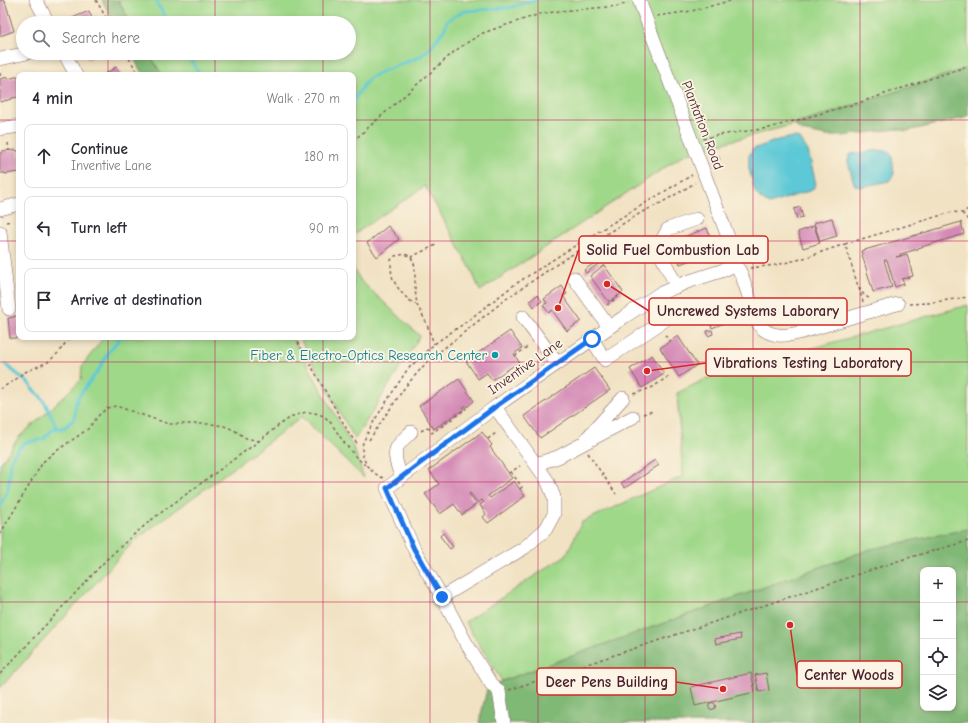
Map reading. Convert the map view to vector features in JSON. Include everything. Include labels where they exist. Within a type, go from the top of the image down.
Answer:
[{"type":"street","points":[[36,0],[44,16]]},
{"type":"street","name":"Plantation Road","points":[[636,1],[731,245],[734,255],[733,263]]},
{"type":"street","points":[[0,59],[16,56]]},
{"type":"street","points":[[68,60],[74,72]]},
{"type":"street","points":[[0,130],[16,127]]},
{"type":"street","points":[[0,209],[16,205]]},
{"type":"street","points":[[676,287],[662,257],[662,240],[668,229],[697,219]]},
{"type":"street","points":[[0,232],[9,308]]},
{"type":"street","points":[[733,263],[742,276],[761,328],[779,335],[789,335],[807,331],[873,310],[898,304]]},
{"type":"street","name":"Inventive Lane","points":[[387,488],[495,407],[659,294],[687,282],[724,270],[730,267],[733,263]]},
{"type":"street","points":[[574,278],[609,327]]},
{"type":"street","points":[[523,317],[557,363]]},
{"type":"street","points":[[592,339],[605,360],[665,320]]},
{"type":"street","points":[[582,444],[623,398]]},
{"type":"street","points":[[442,597],[524,548],[546,529],[554,514],[554,497],[547,480],[495,407]]},
{"type":"street","points":[[536,464],[558,457],[633,417]]},
{"type":"street","points":[[402,477],[397,467],[396,449],[416,432]]},
{"type":"street","points":[[387,488],[414,549],[482,670],[491,684],[499,691],[504,723]]},
{"type":"path","points":[[96,0],[105,16]]},
{"type":"path","points":[[652,17],[692,10],[733,0]]},
{"type":"path","points":[[356,138],[455,51],[484,33],[540,14],[560,10],[618,6],[636,1]]},
{"type":"path","points":[[130,60],[137,72]]},
{"type":"path","points":[[692,142],[719,135],[769,128],[858,103],[968,66]]},
{"type":"path","points":[[0,73],[2,79]]},
{"type":"path","points":[[8,143],[9,150]]},
{"type":"path","points":[[367,466],[363,457],[362,448],[365,437],[407,370],[434,344],[462,325],[514,285],[565,252],[622,216],[704,173]]},
{"type":"path","points":[[369,440],[405,387],[428,361],[500,304],[570,256],[644,211],[661,203],[704,173]]},
{"type":"path","points":[[733,263],[744,268],[776,265],[801,259],[845,244],[952,212],[962,212],[968,209]]},
{"type":"path","points":[[962,212],[968,221]]},
{"type":"path","points":[[412,257],[438,244]]},
{"type":"path","points":[[845,244],[858,286],[864,295],[874,302]]},
{"type":"path","points":[[417,305],[410,301],[398,288],[393,279],[391,260],[396,256],[405,254],[412,257],[415,266],[414,289],[417,305],[426,322],[434,344]]},
{"type":"path","points":[[602,308],[618,297],[617,296]]},
{"type":"path","points":[[898,304],[928,303],[968,297]]},
{"type":"path","points":[[664,333],[670,342]]},
{"type":"path","points":[[0,389],[23,373],[48,362],[58,353],[68,340]]},
{"type":"path","points":[[297,340],[350,435],[357,443]]},
{"type":"path","points":[[515,356],[527,347]]},
{"type":"path","points":[[623,398],[653,387],[669,376]]},
{"type":"path","points":[[0,534],[43,462],[88,429],[99,415],[107,408],[116,406],[169,424],[211,424],[224,426],[234,430],[246,438],[259,441]]},
{"type":"path","points":[[416,432],[428,426],[432,433],[466,409],[466,406]]},
{"type":"path","points":[[0,674],[106,560],[131,537],[155,517],[293,416],[306,412],[324,416],[331,422],[355,456],[382,478],[387,488]]},
{"type":"path","points":[[488,439],[496,433]]},
{"type":"path","points":[[582,444],[616,494]]},
{"type":"path","points":[[520,466],[510,473],[522,487],[520,489]]},
{"type":"path","points":[[499,691],[517,688],[904,559],[968,541]]},
{"type":"green space","points":[[102,0],[118,0],[127,16],[110,16]]},
{"type":"green space","points":[[118,0],[968,0],[968,68],[814,119],[685,154],[480,291],[471,269],[425,186],[356,233],[356,72],[160,72],[153,60],[356,60],[356,16],[127,16]]},
{"type":"green space","points":[[135,60],[153,60],[160,72],[141,72]]},
{"type":"green space","points":[[968,68],[968,117],[907,131],[896,129],[842,136],[826,136],[802,131],[794,125]]},
{"type":"green space","points":[[356,273],[361,281],[420,336],[355,439],[301,340],[356,340]]},
{"type":"green space","points":[[968,305],[968,529],[871,549],[502,681],[465,622],[566,555],[582,522],[683,476],[677,393],[712,376]]},
{"type":"green space","points":[[102,340],[294,340],[354,449],[364,478],[302,417],[134,541],[0,688],[0,464],[19,437],[81,380],[82,366]]},
{"type":"green space","points":[[968,529],[968,723],[479,723],[487,689],[502,681],[871,549]]},
{"type":"water","points":[[794,137],[800,139],[808,151],[816,184],[812,190],[769,204],[761,199],[755,192],[749,168],[749,156],[753,149],[778,140]]},
{"type":"water","points":[[879,150],[888,151],[892,156],[894,174],[889,181],[861,187],[856,186],[848,162],[849,156],[851,154]]},
{"type":"building","points":[[0,0],[5,1],[14,31],[0,36]]},
{"type":"building","points":[[89,11],[91,16],[77,16]]},
{"type":"building","points":[[116,67],[120,72],[108,72]]},
{"type":"building","points":[[8,77],[8,79],[16,77],[16,97],[0,102],[0,79]]},
{"type":"building","points":[[16,150],[16,172],[0,173],[0,153],[2,153],[2,151]]},
{"type":"building","points":[[718,156],[720,159],[715,162],[713,158]]},
{"type":"building","points":[[800,207],[803,217],[797,219],[794,209]]},
{"type":"building","points":[[832,218],[837,236],[820,241],[814,223]]},
{"type":"building","points":[[961,222],[964,234],[900,254],[901,256],[907,254],[913,276],[902,279],[904,284],[895,287],[887,260],[884,260],[892,287],[873,292],[861,251]]},
{"type":"building","points":[[388,226],[399,239],[377,257],[367,243]]},
{"type":"building","points":[[814,226],[820,243],[803,248],[798,232]]},
{"type":"building","points":[[707,228],[715,251],[680,264],[671,242]]},
{"type":"building","points":[[598,261],[599,263],[586,273],[584,270]]},
{"type":"building","points":[[604,265],[623,292],[609,302],[590,276]]},
{"type":"building","points":[[562,286],[567,294],[563,296],[581,321],[567,331],[552,310],[549,313],[543,305],[547,303],[544,299]]},
{"type":"building","points":[[537,295],[542,301],[534,307],[530,301]]},
{"type":"building","points":[[718,306],[724,323],[712,328],[706,310]]},
{"type":"building","points":[[16,316],[16,338],[10,338],[8,318]]},
{"type":"building","points":[[712,330],[713,334],[708,336],[707,331]]},
{"type":"building","name":"Fiber & Electro-Optics Research Center","points":[[510,331],[522,348],[514,354],[519,362],[492,380],[487,373],[478,379],[466,361]]},
{"type":"building","points":[[678,336],[697,365],[679,377],[660,348]]},
{"type":"building","points":[[652,355],[664,374],[642,388],[630,369]]},
{"type":"building","points":[[594,368],[610,390],[540,438],[524,416]]},
{"type":"building","points":[[459,379],[474,401],[467,407],[466,405],[463,407],[464,409],[434,429],[419,406]]},
{"type":"building","points":[[482,432],[492,445],[490,447],[512,478],[488,496],[490,498],[514,481],[525,496],[488,523],[483,517],[486,514],[480,505],[484,502],[482,500],[478,503],[470,493],[469,494],[476,504],[462,515],[454,504],[440,514],[425,494],[439,484],[429,470]]},
{"type":"building","points":[[655,460],[659,465],[625,488],[621,483]]},
{"type":"building","points":[[443,533],[453,547],[450,549],[440,536]]},
{"type":"building","points":[[740,634],[741,639],[716,644],[715,639]]},
{"type":"building","points":[[751,673],[755,692],[695,706],[691,687]]},
{"type":"building","points":[[766,673],[769,690],[759,692],[755,675]]},
{"type":"building","points":[[712,703],[715,706],[712,709],[709,706]]},
{"type":"waterway","points":[[155,0],[165,16]]},
{"type":"waterway","points":[[356,96],[371,77],[420,57],[429,49],[444,30],[447,21],[464,11],[508,8],[535,0]]},
{"type":"waterway","points":[[190,60],[198,72]]},
{"type":"waterway","points":[[0,507],[8,489],[10,463],[14,454],[24,443],[44,439],[52,430],[65,427],[73,420],[78,397],[98,371],[108,353],[119,340]]},
{"type":"waterway","points":[[6,365],[31,385],[41,397],[48,408],[57,429]]},
{"type":"place","name":"Uncrewed Systems Laborary","points":[[607,284]]},
{"type":"place","name":"Solid Fuel Combustion Lab","points":[[558,308]]},
{"type":"place","name":"Fiber & Electro-Optics Research Center","points":[[495,355]]},
{"type":"place","name":"Vibrations Testing Laboratory","points":[[647,371]]},
{"type":"place","name":"Center Woods","points":[[790,625]]},
{"type":"place","name":"Deer Pens Building","points":[[723,689]]},
{"type":"route","points":[[442,597],[414,549],[387,488],[495,407],[592,339]]}]
